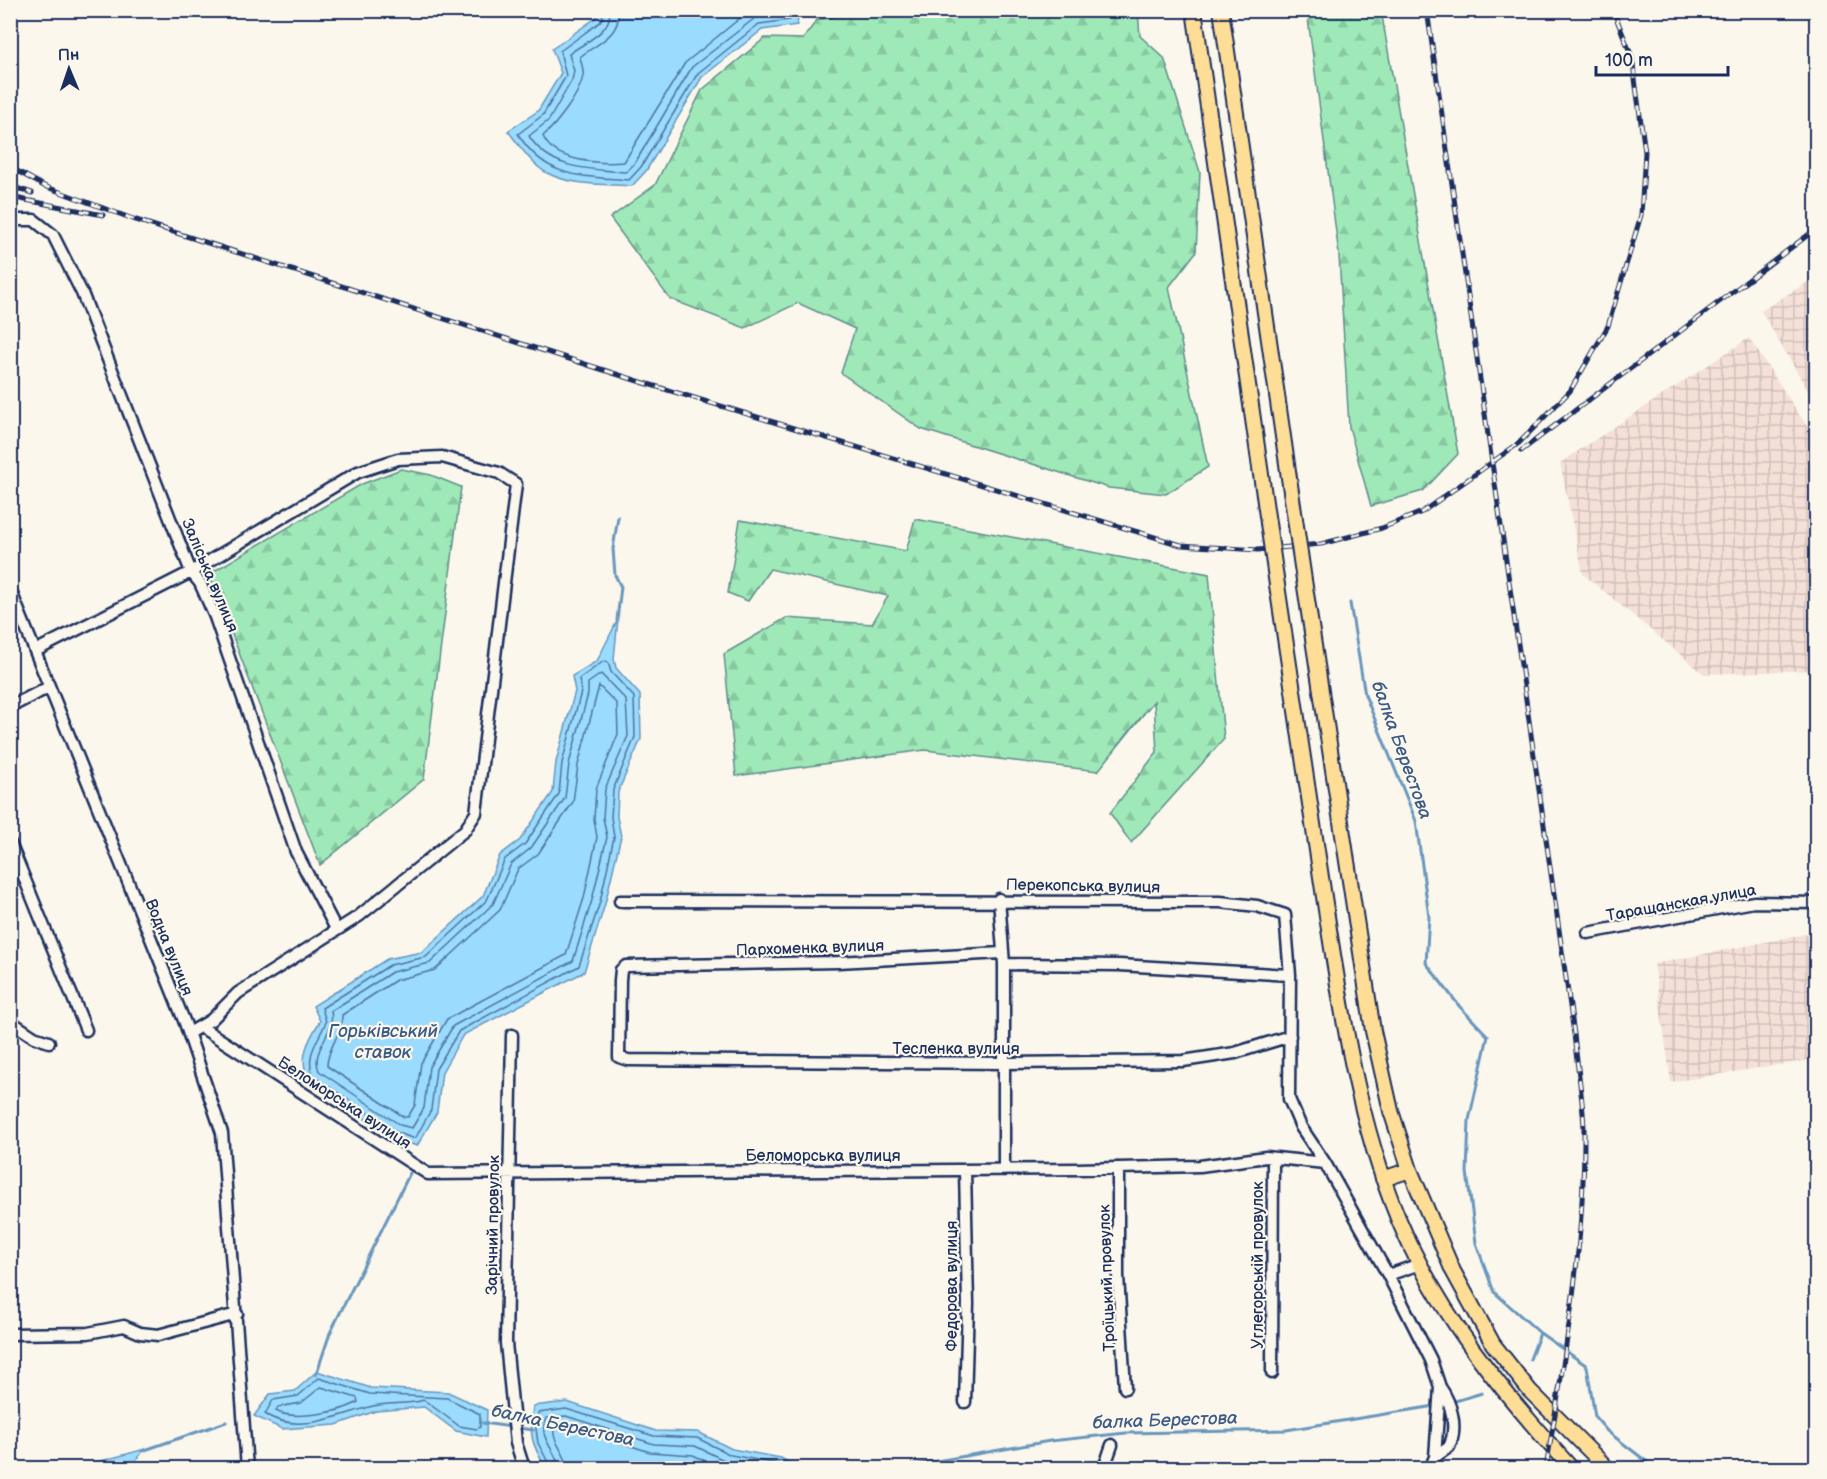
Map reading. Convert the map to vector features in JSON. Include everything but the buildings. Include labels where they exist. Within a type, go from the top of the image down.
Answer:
[{"type":"main road","points":[[1194,10],[1215,174],[1339,997],[1362,1107],[1383,1179],[1420,1264],[1474,1354],[1507,1396],[1571,1468]]},
{"type":"main road","points":[[1221,10],[1372,1031],[1385,1089],[1410,1170],[1453,1271],[1494,1344],[1530,1391],[1607,1468]]},
{"type":"main road","points":[[1383,1179],[1410,1170]]},
{"type":"street","name":"Заліська вулиця","points":[[10,220],[34,220],[53,235],[82,293],[191,572],[200,583],[215,617],[296,852],[336,928]]},
{"type":"street","points":[[35,651],[191,572],[358,472],[398,459],[442,457],[499,473],[516,484],[476,813],[465,830],[359,916],[336,928],[238,993],[226,1007],[189,1034]]},
{"type":"street","name":"Водна вулиця","points":[[10,589],[189,1034],[222,1133],[239,1332],[247,1468]]},
{"type":"street","points":[[10,707],[49,687]]},
{"type":"street","points":[[10,843],[86,1030]]},
{"type":"street","points":[[999,899],[1004,964],[1006,1063],[1004,1170]]},
{"type":"street","name":"Перекопська вулиця","points":[[620,901],[999,899],[1220,902],[1257,906],[1285,915],[1290,975],[1289,1099],[1301,1127],[1325,1163]]},
{"type":"street","name":"Таращанская улица","points":[[1588,933],[1679,918],[1754,902],[1816,903]]},
{"type":"street","name":"Пархоменка вулиця","points":[[619,1057],[621,970],[626,966],[838,962],[1002,953]]},
{"type":"street","points":[[1004,964],[1119,965],[1290,975]]},
{"type":"street","points":[[10,1021],[34,1037],[49,1042]]},
{"type":"street","name":"Беломорська вулиця","points":[[201,1027],[428,1174],[1118,1168],[1200,1166],[1273,1158],[1325,1163]]},
{"type":"street","name":"Зарічний провулок","points":[[512,1035],[506,1343],[516,1443],[524,1468]]},
{"type":"street","name":"Тесленка вулиця","points":[[619,1057],[628,1060],[1006,1063],[1183,1061],[1235,1053],[1290,1036]]},
{"type":"street","name":"Углегорськiй провулок","points":[[1272,1373],[1273,1158]]},
{"type":"street","points":[[1325,1163],[1388,1275],[1431,1360],[1440,1387],[1435,1457],[1430,1468]]},
{"type":"street","name":"Троїцький провулок","points":[[1118,1168],[1118,1276],[1125,1388]]},
{"type":"street","name":"Федорова вулиця","points":[[965,1170],[968,1304],[965,1402]]},
{"type":"street","points":[[1388,1275],[1420,1264]]},
{"type":"street","points":[[10,1334],[88,1333],[124,1326],[140,1333],[158,1335],[237,1314]]},
{"type":"street","points":[[1104,1468],[1112,1444]]},
{"type":"shaded area","points":[[1816,277],[1816,404],[1761,311]]},
{"type":"shaded area","points":[[1749,338],[1816,440],[1816,670],[1704,674],[1583,574],[1560,463]]},
{"type":"shaded area","points":[[1816,932],[1816,1059],[1671,1082],[1654,964]]},
{"type":"green space","points":[[866,11],[1138,11],[1140,36],[1164,58],[1200,172],[1196,252],[1169,287],[1208,467],[1166,494],[1109,488],[921,429],[841,373],[855,329],[798,303],[745,328],[670,299],[610,218],[655,185],[702,90],[765,38],[803,39],[817,20]]},
{"type":"green space","points":[[1307,11],[1379,11],[1382,16],[1458,454],[1423,491],[1371,506],[1349,427],[1339,255]]},
{"type":"green space","points":[[401,469],[431,475],[461,487],[424,779],[320,865],[209,574],[362,484]]},
{"type":"green space","points":[[915,519],[1209,574],[1224,739],[1131,843],[1110,813],[1157,752],[1154,701],[1098,771],[925,750],[736,776],[724,654],[786,618],[872,624],[888,596],[770,569],[748,601],[728,593],[740,520],[906,551]]},
{"type":"water","points":[[594,11],[799,11],[797,25],[762,30],[702,77],[646,171],[632,186],[578,182],[547,173],[531,160],[508,131],[538,111],[561,73],[552,49],[597,17]]},
{"type":"water","name":"Горьківський ставок","points":[[618,619],[614,659],[616,668],[640,695],[641,739],[618,792],[617,817],[621,836],[605,904],[584,972],[463,1035],[442,1072],[437,1112],[417,1146],[394,1138],[308,1081],[304,1057],[311,1036],[320,1021],[313,1006],[387,959],[422,952],[483,896],[500,855],[520,840],[553,792],[556,762],[575,691],[572,676],[597,661]]},
{"type":"water","points":[[317,1371],[371,1388],[448,1392],[487,1410],[486,1437],[456,1431],[424,1407],[376,1411],[336,1425],[282,1429],[254,1416],[270,1394],[295,1391]]},
{"type":"water","points":[[567,1402],[656,1431],[698,1432],[732,1449],[781,1458],[799,1468],[546,1468],[532,1438],[533,1406]]},
{"type":"water","points":[[145,1449],[129,1468],[75,1468]]},
{"type":"waterway","points":[[617,620],[621,587],[615,575],[613,549],[618,517]]},
{"type":"waterway","name":"балка Берестова","points":[[1350,603],[1365,695],[1416,821],[1429,917],[1426,963],[1460,1007],[1488,1036],[1469,1120],[1467,1172],[1476,1243],[1494,1292],[1540,1333],[1587,1366],[1595,1417],[1607,1431],[1655,1468]]},
{"type":"waterway","points":[[316,1375],[330,1333],[410,1173]]},
{"type":"waterway","name":"балка Берестова","points":[[1530,1359],[1540,1333]]},
{"type":"waterway","name":"балка Берестова","points":[[1452,1402],[1482,1393]]},
{"type":"waterway","name":"балка Берестова","points":[[897,1468],[1050,1441],[1126,1433],[1286,1430],[1435,1406]]},
{"type":"waterway","name":"балка Берестова","points":[[142,1451],[226,1422]]},
{"type":"waterway","name":"балка Берестова","points":[[483,1423],[533,1430]]},
{"type":"railway","points":[[1427,10],[1574,1034],[1584,1129],[1577,1257],[1567,1342],[1546,1468]]},
{"type":"railway","points":[[10,167],[44,186],[133,219],[638,381],[1181,545],[1258,550],[1321,544],[1382,528],[1422,512],[1519,443],[1570,391],[1608,326],[1641,215],[1645,152],[1632,57],[1613,10]]},
{"type":"railway","points":[[10,186],[32,193]]},
{"type":"railway","points":[[10,197],[103,215]]},
{"type":"railway","points":[[1521,451],[1816,229]]}]
